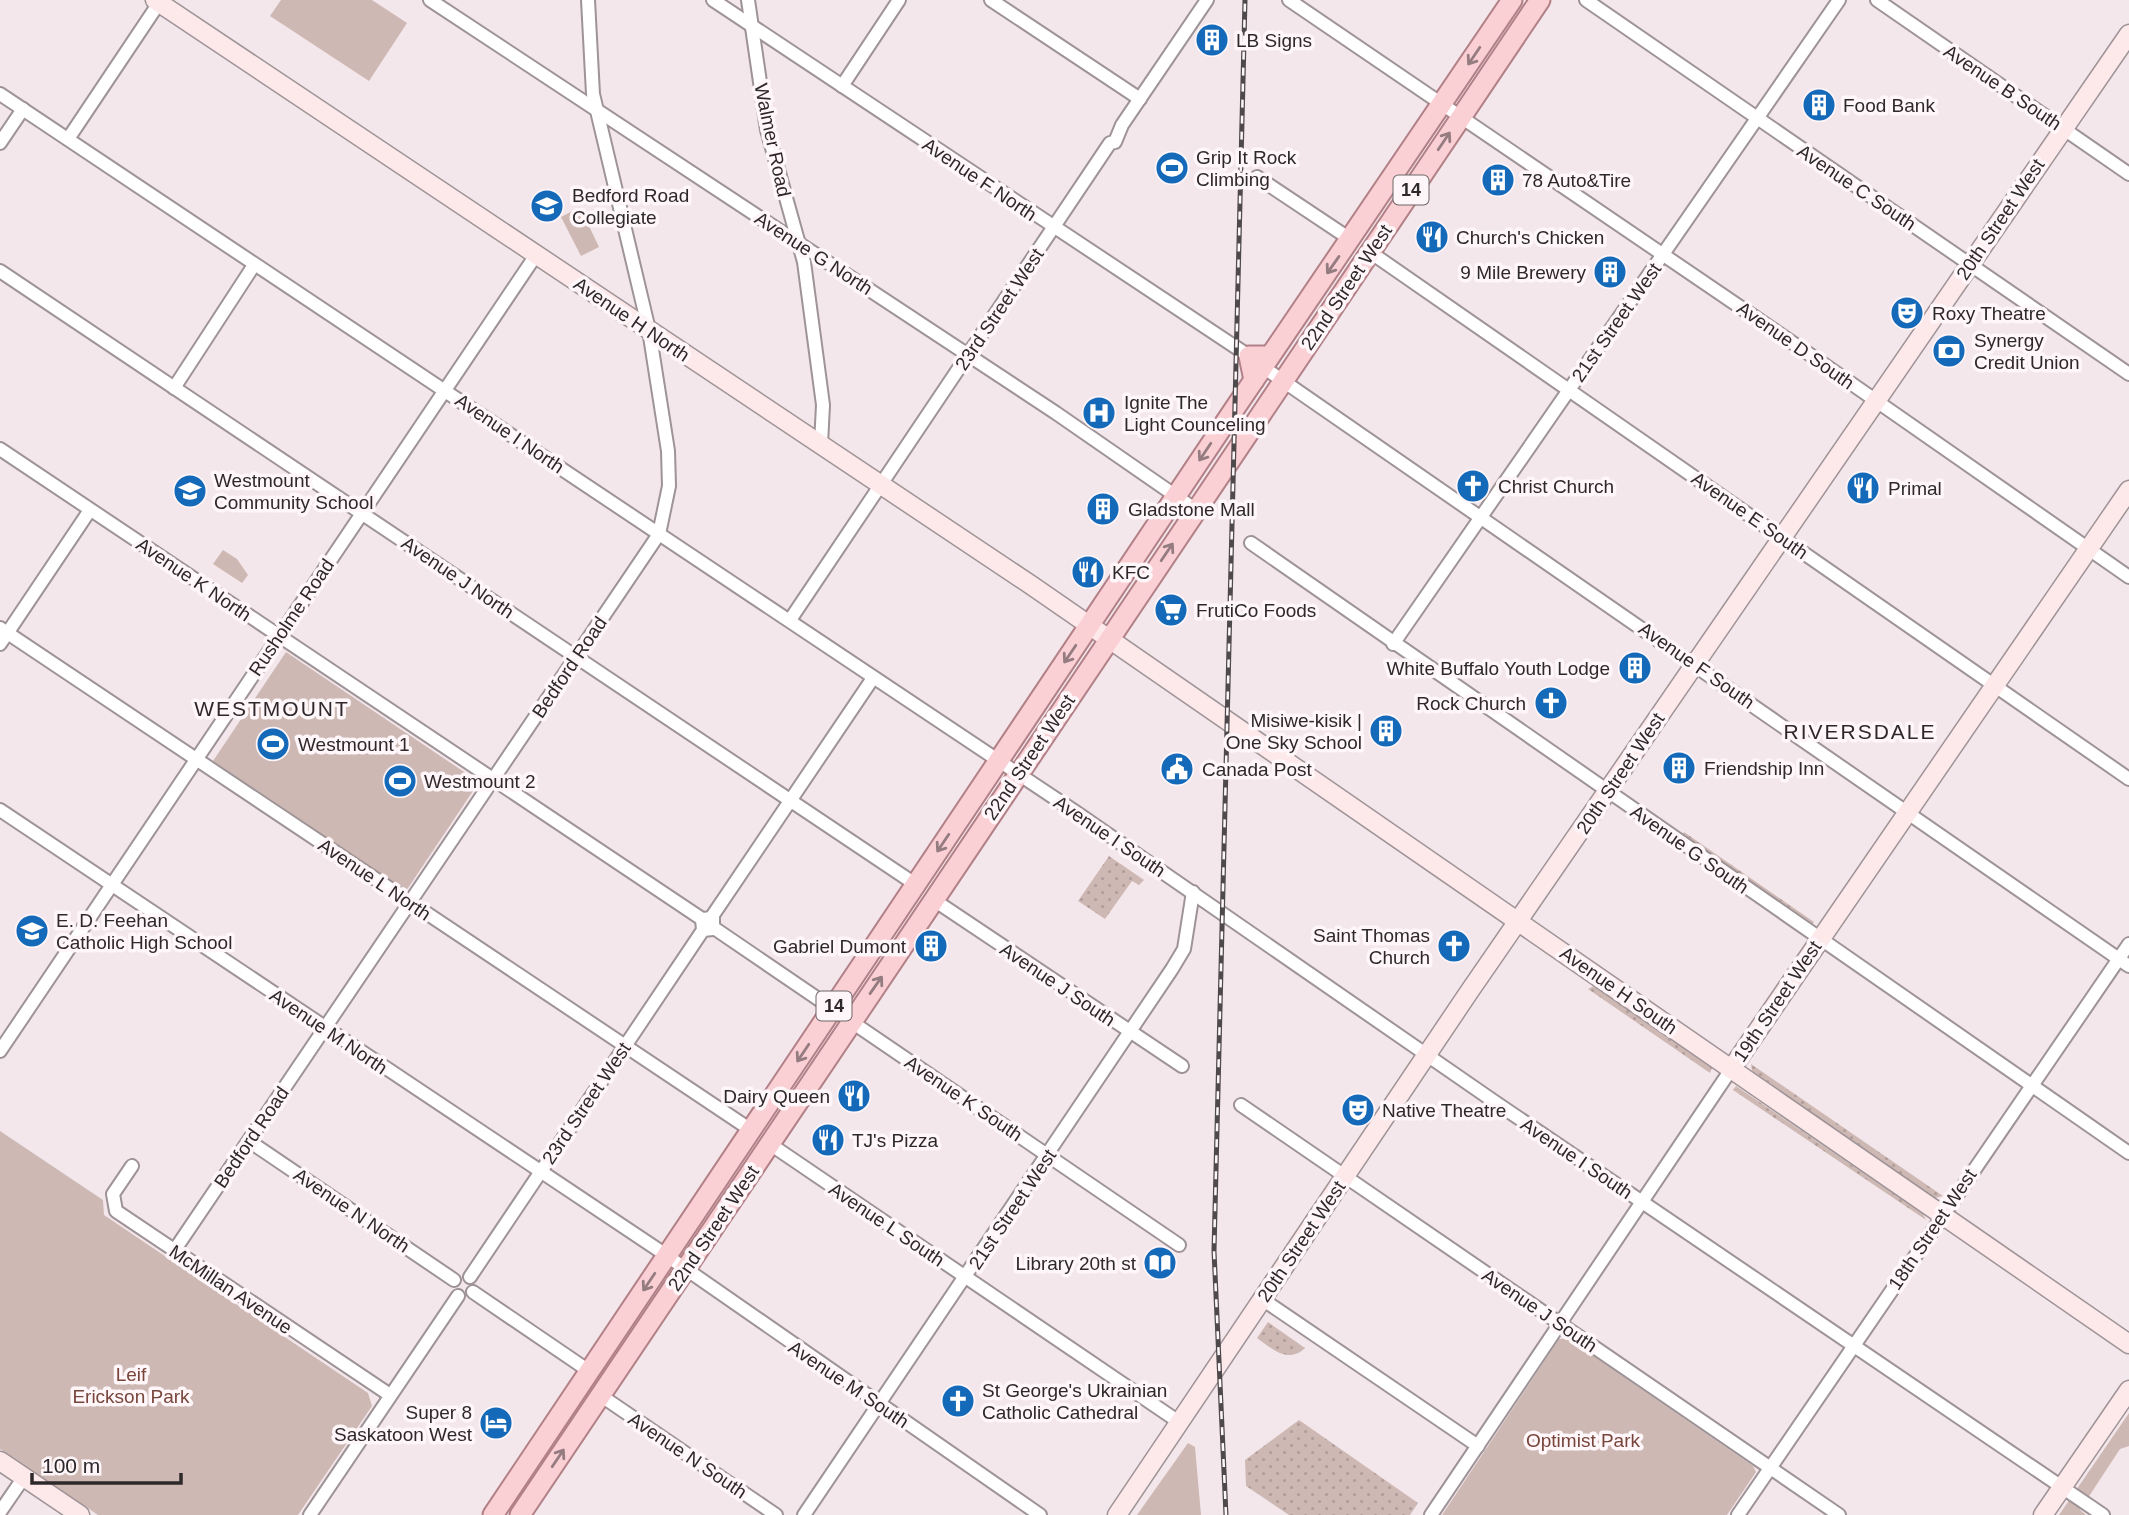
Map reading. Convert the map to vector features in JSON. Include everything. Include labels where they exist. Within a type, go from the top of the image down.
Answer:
[{"type":"main road","name":"22nd Street West","points":[[493,1515],[663,1254],[751,1130],[1176,496],[1259,365],[1350,239],[1512,0]]},
{"type":"main road","name":"22nd Street West","points":[[520,1515],[1540,0]]},
{"type":"street","name":"Avenue G North","points":[[430,0],[1196,510]]},
{"type":"street","name":"Bedford Road","points":[[174,1251],[659,534],[669,486],[668,451],[649,330],[596,111],[592,85],[588,0]]},
{"type":"street","name":"Avenue F North","points":[[713,0],[1259,365]]},
{"type":"street","name":"Walmer Road","points":[[747,0],[767,130],[799,244],[823,405],[821,444]]},
{"type":"street","points":[[842,86],[899,0]]},
{"type":"street","points":[[991,0],[1140,99]]},
{"type":"street","name":"23rd Street West","points":[[790,620],[1110,143],[1115,142],[1140,99],[1207,0]]},
{"type":"street","name":"Avenue D South","points":[[1289,0],[1663,254],[2129,577]]},
{"type":"street","name":"Avenue C South","points":[[1586,0],[2129,374]]},
{"type":"street","name":"21st Street West","points":[[1393,644],[1839,0]]},
{"type":"street","name":"Avenue B South","points":[[1877,0],[2129,174]]},
{"type":"street","points":[[68,139],[158,1]]},
{"type":"street","name":"Avenue H North","points":[[158,1],[1109,638]]},
{"type":"street","name":"20th Street West","points":[[1117,1515],[1518,920],[2129,34]]},
{"type":"street","name":"Avenue I North","points":[[0,94],[1018,774]]},
{"type":"street","points":[[0,143],[23,108]]},
{"type":"street","points":[[1257,177],[1350,239]]},
{"type":"street","name":"Avenue E South","points":[[1370,252],[2129,779]]},
{"type":"street","name":"Rusholme Road","points":[[0,1051],[536,255]]},
{"type":"street","points":[[174,388],[254,265]]},
{"type":"street","name":"Avenue J North","points":[[0,271],[915,884]]},
{"type":"street","name":"Avenue F South","points":[[1259,365],[2124,962]]},
{"type":"street","name":"Avenue K North","points":[[0,449],[851,1021]]},
{"type":"street","name":"19th Street West","points":[[1431,1515],[1641,1201],[2129,490]]},
{"type":"street","points":[[3,635],[90,510]]},
{"type":"street","name":"Avenue G South","points":[[1251,544],[2129,1153]]},
{"type":"street","name":"Avenue L North","points":[[3,635],[196,759],[751,1130]]},
{"type":"street","name":"Avenue H South","points":[[1109,638],[2129,1344]]},
{"type":"street","name":"23rd Street West","points":[[470,1277],[873,678]]},
{"type":"street","name":"Avenue I South","points":[[1018,774],[2103,1515]]},
{"type":"street","name":"Avenue M North","points":[[0,810],[663,1254]]},
{"type":"street","name":"21st Street West","points":[[804,1515],[1184,949],[1193,892]]},
{"type":"street","name":"Avenue J South","points":[[934,900],[1182,1066]]},
{"type":"street","name":"18th Street West","points":[[1738,1515],[2031,1086],[2124,962],[2129,944]]},
{"type":"street","name":"Avenue K South","points":[[851,1021],[1179,1245]]},
{"type":"street","name":"Avenue J South","points":[[1241,1105],[1839,1515]]},
{"type":"street","name":"Avenue N North","points":[[249,1141],[454,1280]]},
{"type":"street","name":"Avenue L South","points":[[770,1144],[1179,1422]]},
{"type":"street","name":"McMillan Avenue","points":[[132,1166],[113,1194],[113,1204],[124,1218],[390,1395]]},
{"type":"street","name":"Avenue M South","points":[[663,1254],[1040,1515]]},
{"type":"street","points":[[463,1275],[470,1277],[474,1283],[473,1292],[465,1297],[458,1296],[452,1288],[454,1280],[463,1275]]},
{"type":"street","points":[[473,1292],[589,1371]]},
{"type":"street","points":[[316,1513],[390,1395],[458,1296]]},
{"type":"street","points":[[1262,1299],[1478,1446]]},
{"type":"street","points":[[2043,1515],[2129,1390]]},
{"type":"street","name":"Avenue N South","points":[[600,1395],[776,1515]]},
{"type":"street","points":[[0,1461],[80,1515]]},
{"type":"street","points":[[0,1512],[24,1478]]},
{"type":"green space","points":[[281,0],[372,0],[407,23],[369,81],[270,16]]},
{"type":"green space","points":[[580,207],[599,247],[581,256],[561,217]]},
{"type":"green space","points":[[223,550],[237,559],[248,575],[242,583],[213,564]]},
{"type":"green space","points":[[286,652],[479,782],[406,891],[213,761]]},
{"type":"green space","points":[[1684,832],[1814,922],[1812,925],[1682,835]]},
{"type":"green space","points":[[1109,856],[1144,880],[1139,885],[1132,881],[1105,919],[1078,901]]},
{"type":"green space","points":[[1594,986],[1712,1068],[1710,1073],[1588,989]]},
{"type":"green space","points":[[1751,1064],[1943,1196],[1935,1198],[1752,1071]]},
{"type":"green space","points":[[1736,1086],[1923,1214],[1926,1220],[1733,1090]]},
{"type":"green space","name":"Leif Erickson Park","points":[[0,1131],[103,1200],[104,1215],[368,1393],[372,1406],[298,1515],[98,1515],[0,1449]]},
{"type":"green space","points":[[1268,1322],[1305,1348],[1299,1353],[1287,1355],[1257,1338]]},
{"type":"green space","name":"Optimist Park","points":[[1567,1338],[1753,1466],[1756,1472],[1727,1515],[1442,1515],[1559,1339]]},
{"type":"green space","points":[[2129,1413],[2129,1446],[2120,1449],[2080,1510],[2086,1515],[2059,1515]]},
{"type":"green space","points":[[1299,1420],[1418,1503],[1410,1515],[1289,1515],[1246,1486],[1245,1460]]},
{"type":"green space","points":[[1188,1443],[1195,1447],[1201,1515],[1137,1515]]},
{"type":"railway","points":[[1226,1515],[1214,1251],[1245,0]]},
{"type":"place","name":"LB Signs","points":[[1212,40]]},
{"type":"place","name":"Food Bank","points":[[1819,105]]},
{"type":"place","name":"Grip It Rock Climbing","points":[[1172,168]]},
{"type":"place","name":"78 Auto&Tire","points":[[1498,180]]},
{"type":"place","name":"Bedford Road Collegiate","points":[[547,206]]},
{"type":"place","name":"Church's Chicken","points":[[1432,237]]},
{"type":"place","name":"9 Mile Brewery","points":[[1610,272]]},
{"type":"place","name":"Roxy Theatre","points":[[1907,313]]},
{"type":"place","name":"Synergy Credit Union","points":[[1949,351]]},
{"type":"place","name":"Ignite The Light Counceling","points":[[1099,413]]},
{"type":"place","name":"Christ Church","points":[[1473,486]]},
{"type":"place","name":"Primal","points":[[1863,488]]},
{"type":"place","name":"Westmount Community School","points":[[190,491]]},
{"type":"place","name":"Gladstone Mall","points":[[1103,509]]},
{"type":"place","name":"KFC","points":[[1088,572]]},
{"type":"place","name":"FrutiCo Foods","points":[[1171,610]]},
{"type":"place","name":"White Buffalo Youth Lodge","points":[[1635,668]]},
{"type":"place","name":"Rock Church","points":[[1551,703]]},
{"type":"place","name":"Misiwe-kisik | One Sky School","points":[[1386,731]]},
{"type":"place","name":"Westmount 1","points":[[273,744]]},
{"type":"place","name":"Friendship Inn","points":[[1679,768]]},
{"type":"place","name":"Canada Post","points":[[1177,769]]},
{"type":"place","name":"Westmount 2","points":[[400,781]]},
{"type":"place","name":"E. D. Feehan Catholic High School","points":[[32,931]]},
{"type":"place","name":"Gabriel Dumont","points":[[931,946]]},
{"type":"place","name":"Saint Thomas Church","points":[[1454,946]]},
{"type":"place","name":"Dairy Queen","points":[[854,1096]]},
{"type":"place","name":"Native Theatre","points":[[1358,1110]]},
{"type":"place","name":"TJ's Pizza","points":[[828,1140]]},
{"type":"place","name":"Library 20th st","points":[[1160,1263]]},
{"type":"place","name":"St George's Ukrainian Catholic Cathedral","points":[[958,1401]]},
{"type":"place","name":"Super 8 Saskatoon West","points":[[496,1423]]},
{"type":"district","name":"WESTMOUNT","points":[[272,709]]},
{"type":"district","name":"RIVERSDALE","points":[[1860,732]]}]
